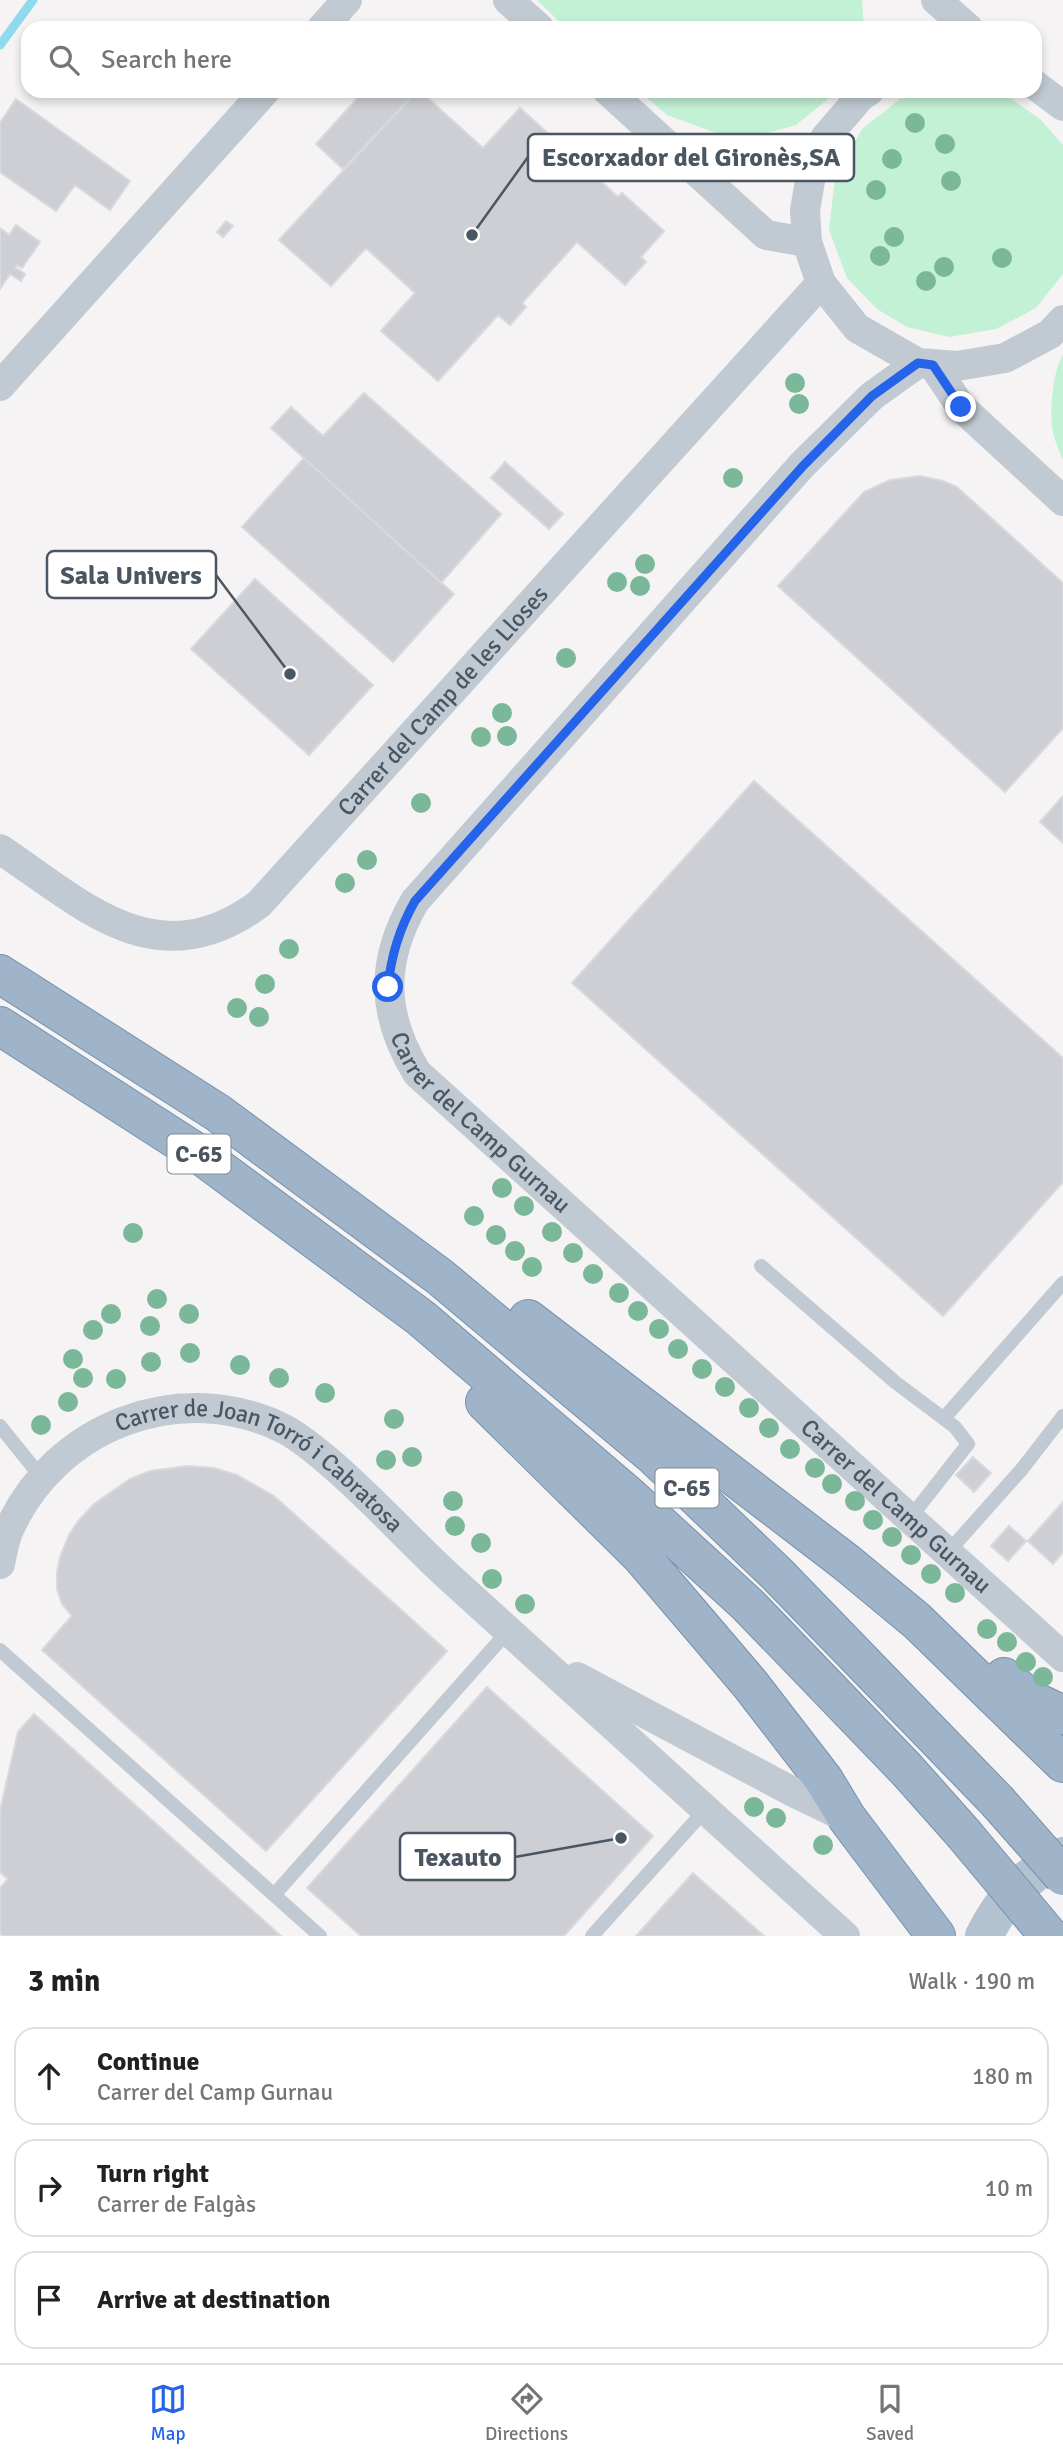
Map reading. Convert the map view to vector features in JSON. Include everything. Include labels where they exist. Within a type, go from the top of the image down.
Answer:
[{"type":"highway","name":"C-65","points":[[0,974],[218,1113],[348,1208],[440,1277],[655,1457],[777,1574],[997,1801],[1063,1876]]},
{"type":"highway","name":"C-65","points":[[0,1026],[199,1154],[421,1318],[629,1496],[748,1605],[907,1770],[1049,1936]]},
{"type":"highway","points":[[348,1208],[445,1256],[847,1563],[917,1621],[1063,1763]]},
{"type":"highway","points":[[390,1296],[495,1413],[641,1556],[758,1694],[824,1780],[847,1818],[936,1936]]},
{"type":"highway","points":[[717,1465],[785,1496],[844,1538],[1025,1694],[1063,1715]]},
{"type":"main road","points":[[984,1936],[1002,1904],[1015,1889],[1030,1875],[1063,1856]]},
{"type":"street","points":[[328,21],[347,0]]},
{"type":"street","points":[[509,0],[532,21]]},
{"type":"street","points":[[936,0],[960,21]]},
{"type":"street","points":[[0,386],[259,98]]},
{"type":"street","points":[[616,98],[766,235],[807,242]]},
{"type":"street","points":[[860,98],[825,138],[813,164],[805,210],[807,242],[821,283],[856,328],[925,364],[961,407],[1063,501]]},
{"type":"street","name":"Carrer del Camp de les Lloses","points":[[0,849],[101,916],[129,930],[172,936],[197,934],[221,927],[244,915],[259,904],[821,283]]},
{"type":"street","points":[[925,364],[957,366],[1005,358],[1049,334],[1063,320]]},
{"type":"street","name":"Carrer del Camp Gurnau","points":[[925,364],[872,396],[803,466],[430,883],[415,901],[399,931],[390,964],[388,987],[396,1032],[417,1073],[1063,1657]]},
{"type":"street","name":"Carrer de Joan Torró i Cabratosa","points":[[0,1564],[7,1534],[22,1504],[41,1477],[65,1453],[93,1434],[123,1420],[156,1411],[200,1408],[255,1418],[286,1430],[314,1449],[370,1498],[446,1574],[845,1936]]},
{"type":"street","name":"Carrer de Joan Torró i Cabratosa","points":[[539,1657],[847,1818]]},
{"type":"lane","points":[[761,1266],[895,1382],[955,1427],[968,1444],[910,1518]]},
{"type":"lane","points":[[943,1418],[1063,1283]]},
{"type":"lane","points":[[948,1552],[1021,1469],[1063,1416]]},
{"type":"lane","points":[[0,1426],[41,1477]]},
{"type":"lane","points":[[274,1895],[509,1630]]},
{"type":"lane","points":[[0,1650],[320,1936]]},
{"type":"lane","points":[[592,1936],[706,1809]]},
{"type":"green space","points":[[537,0],[862,0],[864,21],[559,21]]},
{"type":"green space","points":[[647,98],[829,98],[796,125],[757,136],[721,135],[667,115]]},
{"type":"green space","points":[[1010,98],[1041,120],[1063,145],[1063,274],[1036,308],[996,329],[949,337],[907,327],[877,309],[847,278],[829,230],[835,178],[862,129],[900,99]]},
{"type":"green space","points":[[1063,355],[1063,460],[1056,444],[1051,411],[1055,379]]},
{"type":"building","points":[[358,98],[410,98],[343,169],[316,144]]},
{"type":"building","points":[[411,98],[428,98],[483,148],[520,108],[618,197],[622,193],[664,231],[641,257],[646,262],[625,285],[577,242],[522,303],[526,307],[510,325],[498,315],[438,381],[381,331],[415,293],[366,248],[331,286],[279,240]]},
{"type":"building","points":[[16,99],[130,181],[110,210],[75,185],[56,211],[0,172],[0,123]]},
{"type":"building","points":[[226,221],[233,226],[223,237],[217,232]]},
{"type":"building","points":[[16,225],[40,242],[22,268],[17,265],[15,267],[25,274],[21,281],[10,274],[0,289],[0,228],[9,235]]},
{"type":"building","points":[[364,393],[501,514],[441,583],[271,428],[291,407],[323,436]]},
{"type":"building","points":[[304,458],[454,594],[393,662],[242,527]]},
{"type":"building","points":[[505,462],[563,514],[549,529],[491,478]]},
{"type":"building","points":[[920,476],[957,487],[1063,583],[1063,728],[1005,792],[778,586],[864,492],[890,480]]},
{"type":"building","points":[[255,579],[373,685],[309,755],[191,649]]},
{"type":"building","points":[[754,781],[1063,1058],[1063,1182],[943,1316],[572,983]]},
{"type":"building","points":[[1063,796],[1063,843],[1040,822]]},
{"type":"building","points":[[973,1457],[991,1473],[974,1492],[956,1475]]},
{"type":"building","points":[[188,1466],[214,1468],[237,1475],[274,1496],[447,1651],[266,1851],[42,1650],[72,1616],[62,1604],[57,1589],[57,1573],[69,1535],[79,1520],[94,1504],[130,1479],[150,1471]]},
{"type":"building","points":[[1063,1502],[1063,1552],[1053,1564],[1028,1541]]},
{"type":"building","points":[[1009,1526],[1026,1541],[1008,1561],[991,1546]]},
{"type":"building","points":[[487,1687],[653,1836],[564,1936],[361,1936],[307,1888]]},
{"type":"building","points":[[34,1714],[281,1936],[3,1936],[0,1933],[0,1888],[8,1879],[0,1872],[0,1811],[18,1732]]},
{"type":"building","points":[[693,1873],[764,1936],[636,1936]]},
{"type":"waterway","points":[[0,45],[33,0]]},
{"type":"place","name":"Escorxador del Gironès,SA","points":[[472,235]]},
{"type":"place","name":"Sala Univers","points":[[290,674]]},
{"type":"place","name":"Texauto","points":[[621,1838]]},
{"type":"route","points":[[388,987],[395,942],[415,901],[601,690],[844,423],[872,396],[918,363],[933,365],[961,407]]}]
